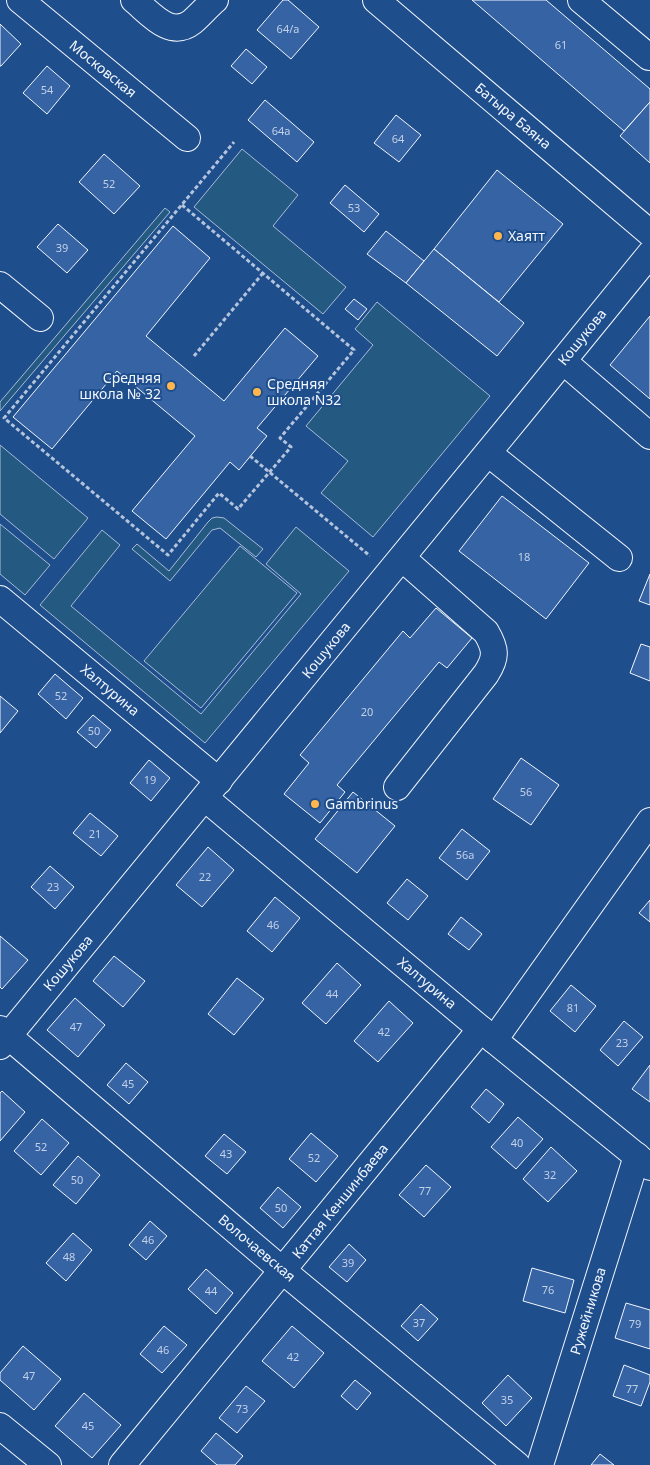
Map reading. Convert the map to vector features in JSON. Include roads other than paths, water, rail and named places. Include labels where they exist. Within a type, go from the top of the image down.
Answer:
[{"type":"street","name":"Московская","points":[[20,0],[187,138]]},
{"type":"street","points":[[134,0],[159,21],[168,27],[176,29],[191,23],[215,0]]},
{"type":"street","name":"Батыра Баяна","points":[[376,0],[650,233]]},
{"type":"street","points":[[581,0],[649,57]]},
{"type":"street","name":"Кошукова","points":[[3,1037],[212,789],[650,254]]},
{"type":"street","points":[[0,285],[40,318]]},
{"type":"street","points":[[563,361],[650,436]]},
{"type":"street","points":[[488,453],[619,558]]},
{"type":"street","points":[[396,565],[486,632],[493,644],[495,655],[492,665],[486,674],[397,787]]},
{"type":"street","name":"Халтурина","points":[[0,599],[488,1035],[644,1161]]},
{"type":"street","name":"Каттая Кеншинбаева","points":[[122,1465],[282,1270],[488,1035],[649,825]]},
{"type":"street","name":"Волочаевская","points":[[3,1037],[517,1465]]},
{"type":"street","name":"Ружейникова","points":[[540,1465],[644,1161]]},
{"type":"street","points":[[0,1426],[48,1465]]},
{"type":"place","name":"Хаятт","points":[[498,236]]},
{"type":"place","name":"Средняя школа № 32","points":[[171,386]]},
{"type":"place","name":"Средняя школа N32","points":[[257,392]]},
{"type":"place","name":"Gambrinus","points":[[315,804]]}]
